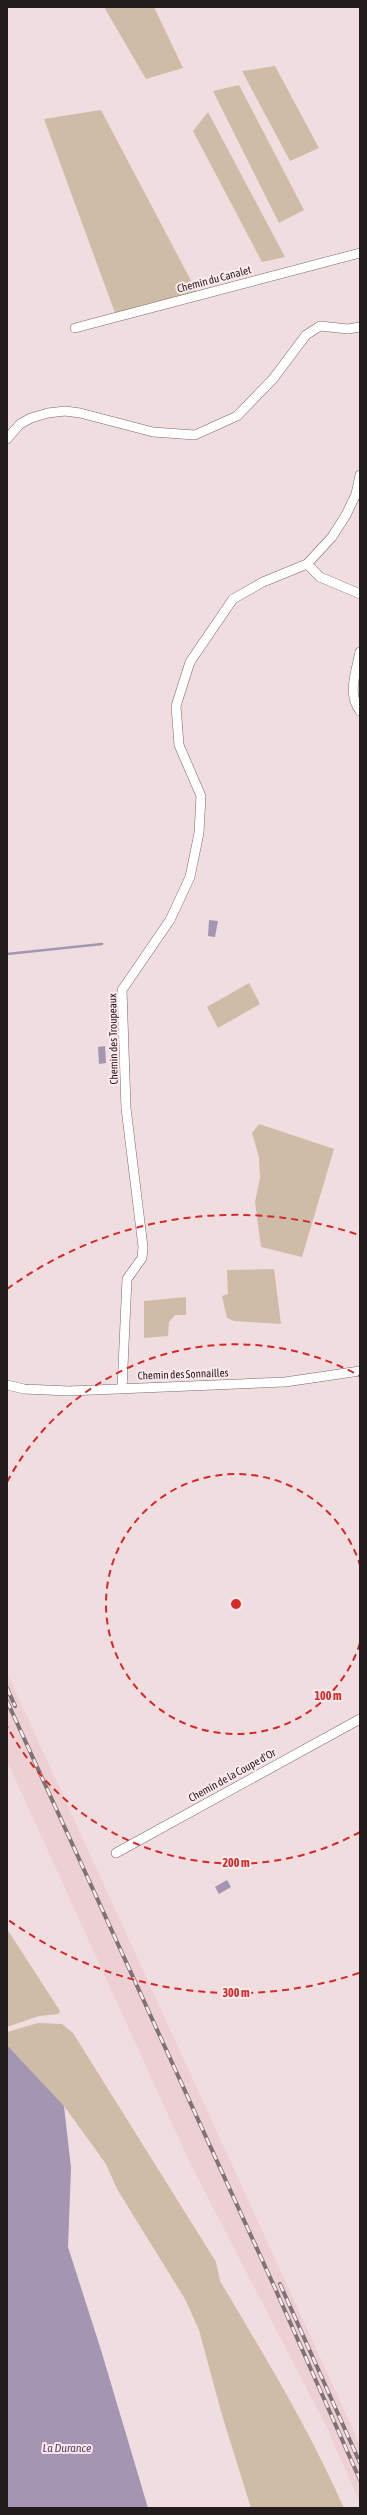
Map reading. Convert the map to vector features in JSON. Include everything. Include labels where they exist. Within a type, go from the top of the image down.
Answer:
[{"type":"street","name":"Chemin du Canalet","points":[[75,328],[360,253]]},
{"type":"street","points":[[7,439],[20,424],[31,418],[48,413],[65,411],[80,413],[153,432],[195,434],[237,416],[273,379],[306,335],[320,326],[348,329],[360,327]]},
{"type":"street","name":"Chemin des Troupeaux","points":[[122,1388],[127,1278],[142,1258],[143,1247],[126,1108],[122,990],[170,920],[190,877],[200,825],[201,796],[179,745],[176,706],[190,662],[233,600],[263,582],[307,564],[332,537],[346,516],[356,494],[360,475]]},
{"type":"street","points":[[307,564],[320,577],[360,594]]},
{"type":"street","points":[[360,652],[352,688],[353,702],[360,711]]},
{"type":"street","name":"Chemin des Sonnailles","points":[[7,1385],[24,1389],[69,1391],[285,1382],[360,1371]]},
{"type":"street","name":"Chemin de la Coupe d'Or","points":[[116,1853],[360,1720]]},
{"type":"shaded area","points":[[104,7],[154,7],[183,68],[146,79]]},
{"type":"shaded area","points":[[275,66],[319,148],[290,161],[242,71]]},
{"type":"shaded area","points":[[239,85],[304,210],[279,223],[213,91]]},
{"type":"shaded area","points":[[101,110],[197,292],[115,313],[44,119]]},
{"type":"shaded area","points":[[208,112],[285,257],[262,262],[193,131]]},
{"type":"shaded area","points":[[249,983],[260,1004],[218,1028],[207,1007]]},
{"type":"shaded area","points":[[259,1124],[334,1149],[302,1257],[261,1247],[255,1202],[260,1178],[259,1157],[252,1133]]},
{"type":"shaded area","points":[[274,1269],[281,1324],[234,1321],[227,1318],[222,1296],[228,1294],[227,1270]]},
{"type":"shaded area","points":[[186,1297],[186,1315],[175,1315],[169,1322],[168,1336],[144,1338],[144,1301]]},
{"type":"shaded area","points":[[7,1673],[360,2446],[360,2503],[327,2428],[190,2163],[7,1761]]},
{"type":"shaded area","points":[[7,1929],[60,2011],[58,2014],[39,2016],[7,2027]]},
{"type":"shaded area","points":[[38,2023],[62,2024],[73,2033],[216,2262],[220,2281],[301,2421],[344,2508],[251,2508],[222,2415],[199,2330],[185,2299],[117,2189],[106,2164],[64,2106],[7,2045],[7,2032]]},
{"type":"water","points":[[209,920],[218,921],[215,937],[208,936]]},
{"type":"water","points":[[105,1046],[106,1063],[99,1064],[98,1047]]},
{"type":"water","points":[[227,1880],[231,1887],[219,1894],[215,1887]]},
{"type":"water","name":"La Durance","points":[[7,2045],[64,2106],[71,2168],[68,2247],[101,2350],[148,2508],[7,2508]]},
{"type":"waterway","points":[[7,954],[102,944]]},
{"type":"railway","points":[[7,1688],[15,1706]]},
{"type":"railway","points":[[7,1701],[274,2286],[360,2480]]},
{"type":"railway","points":[[280,2284],[360,2463]]}]
